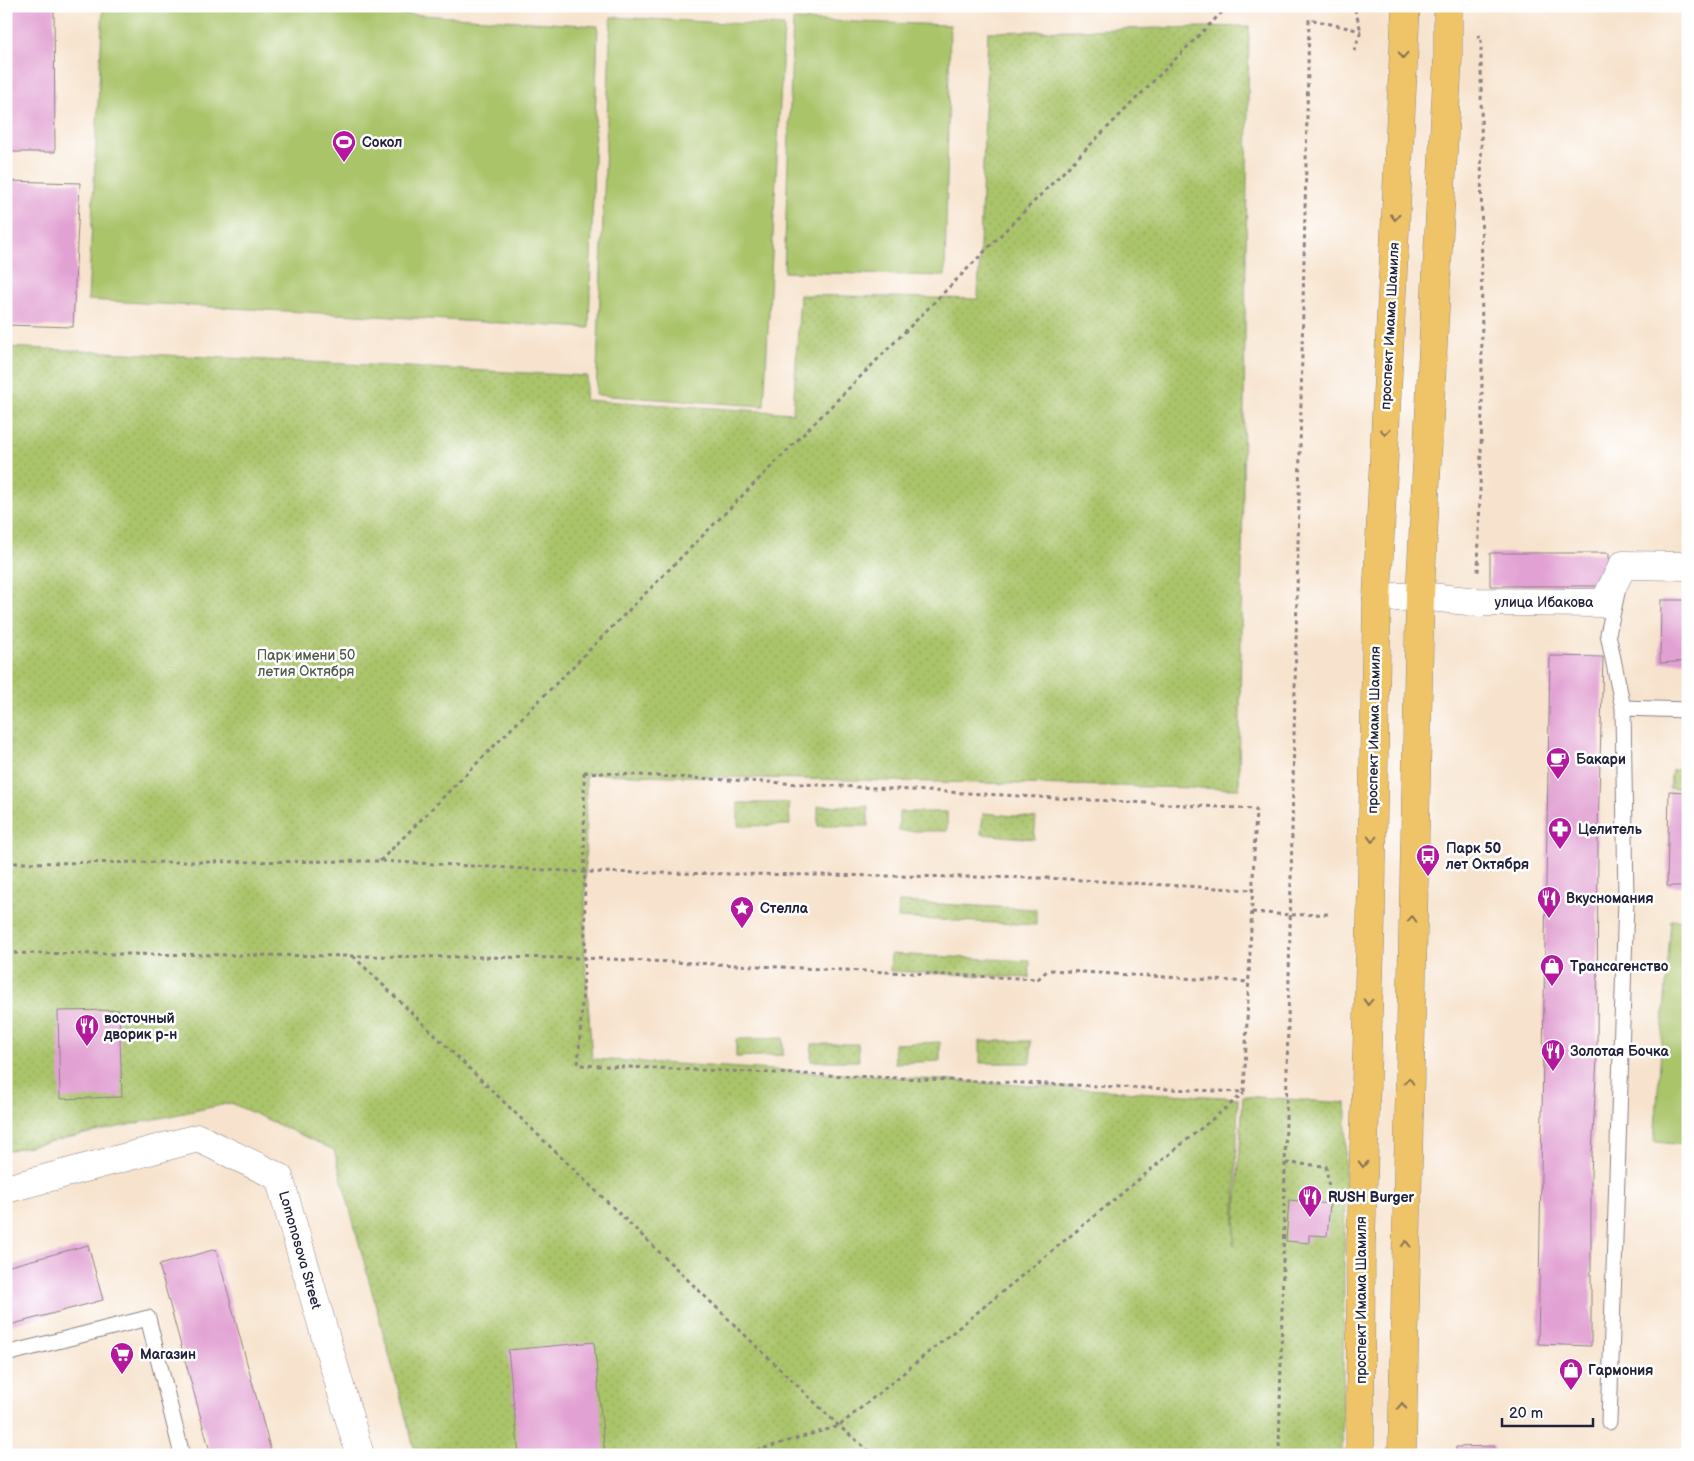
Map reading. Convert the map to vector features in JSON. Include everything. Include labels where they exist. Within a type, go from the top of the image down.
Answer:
[{"type":"main road","name":"проспект Имама Шамиля","points":[[1360,1455],[1361,1246],[1371,909],[1377,598],[1406,6]]},
{"type":"main road","points":[[1402,1455],[1420,596],[1448,58],[1448,6]]},
{"type":"street","name":"улица Ибакова","points":[[1377,598],[1420,596],[1478,602],[1604,603],[1623,565]]},
{"type":"street","points":[[1623,565],[1688,566]]},
{"type":"street","name":"Lomonosova Street","points":[[6,1189],[198,1138],[279,1177],[360,1455]]},
{"type":"lane","points":[[1609,1422],[1626,900],[1623,708],[1608,634],[1623,565]]},
{"type":"lane","points":[[1623,708],[1688,710]]},
{"type":"lane","points":[[6,1354],[148,1318],[182,1455]]},
{"type":"path","points":[[380,861],[1228,6]]},
{"type":"path","points":[[1354,6],[1360,31],[1354,51]]},
{"type":"path","points":[[1280,1455],[1309,19],[1360,31]]},
{"type":"path","points":[[1474,37],[1481,36],[1482,410],[1478,602]]},
{"type":"path","points":[[741,1455],[839,1426],[1244,1092],[1256,809],[584,772],[585,958],[578,1065],[1244,1092]]},
{"type":"path","points":[[6,863],[380,861],[584,872],[1047,878],[1253,890]]},
{"type":"path","points":[[1252,912],[1290,915],[1330,914]]},
{"type":"path","points":[[6,953],[585,958],[1038,979],[1048,970],[1249,982]]},
{"type":"path","points":[[352,956],[839,1426],[874,1455]]},
{"type":"path","points":[[1285,1164],[1326,1166],[1331,1204]]},
{"type":"green space","name":"Сокол","points":[[103,6],[277,6],[598,26],[589,328],[88,300]]},
{"type":"green space","points":[[611,17],[784,26],[764,406],[596,395]]},
{"type":"green space","points":[[793,20],[950,25],[945,276],[784,272]]},
{"type":"green space","name":"Парк имени 50 летия Октября","points":[[1249,26],[1239,789],[586,774],[585,958],[592,1059],[1238,1098],[1234,1246],[1243,1096],[1346,1103],[1342,1455],[416,1455],[334,1150],[231,1103],[6,1151],[6,347],[587,376],[585,400],[793,413],[800,295],[978,299],[988,32]]},
{"type":"green space","points":[[1672,770],[1688,770],[1688,789],[1669,788]]},
{"type":"green space","points":[[738,803],[789,803],[790,825],[738,826]]},
{"type":"green space","points":[[818,806],[868,806],[868,826],[818,826]]},
{"type":"green space","points":[[899,812],[947,812],[947,831],[899,831]]},
{"type":"green space","points":[[983,813],[1036,818],[1034,839],[981,834]]},
{"type":"green space","points":[[899,902],[1036,909],[1036,925],[898,918]]},
{"type":"green space","points":[[1671,920],[1688,921],[1688,1145],[1654,1142]]},
{"type":"green space","points":[[891,954],[1030,961],[1029,978],[890,971]]},
{"type":"green space","points":[[783,1038],[783,1055],[736,1057],[736,1039]]},
{"type":"green space","points":[[980,1041],[1031,1041],[1031,1063],[980,1063]]},
{"type":"green space","points":[[940,1042],[940,1061],[895,1063],[894,1044]]},
{"type":"green space","points":[[812,1044],[858,1044],[859,1061],[811,1061]]},
{"type":"building","points":[[6,6],[54,6],[55,152],[6,152]]},
{"type":"building","points":[[6,181],[80,183],[73,327],[6,325]]},
{"type":"building","points":[[1490,553],[1609,553],[1609,586],[1490,586]]},
{"type":"building","points":[[1661,600],[1688,600],[1688,661],[1660,663]]},
{"type":"building","points":[[1550,656],[1603,657],[1598,830],[1597,1057],[1591,1174],[1591,1346],[1538,1344]]},
{"type":"building","points":[[1669,791],[1688,792],[1688,886],[1667,886]]},
{"type":"building","points":[[119,1010],[122,1097],[60,1099],[58,1011]]},
{"type":"building","points":[[1289,1200],[1330,1204],[1327,1236],[1309,1235],[1309,1243],[1286,1241]]},
{"type":"building","points":[[88,1245],[103,1300],[6,1326],[6,1267]]},
{"type":"building","points":[[216,1249],[272,1455],[211,1455],[159,1265]]},
{"type":"building","points":[[594,1342],[605,1455],[519,1455],[508,1350]]},
{"type":"building","points":[[1494,1446],[1494,1455],[1456,1455],[1456,1447]]},
{"type":"place","name":"Сокол","points":[[344,163]]},
{"type":"place","name":"Бакари","points":[[1558,780]]},
{"type":"place","name":"Целитель","points":[[1560,850]]},
{"type":"place","name":"Парк 50 лет Октября","points":[[1428,877]]},
{"type":"place","name":"Вкусномания","points":[[1549,919]]},
{"type":"place","name":"Стелла","points":[[742,929]]},
{"type":"place","name":"Трансагенство","points":[[1552,987]]},
{"type":"place","name":"восточный дворик р-н","points":[[87,1047]]},
{"type":"place","name":"Золотая Бочка","points":[[1553,1072]]},
{"type":"place","name":"RUSH Burger","points":[[1310,1218]]},
{"type":"place","name":"Магазин","points":[[122,1375]]},
{"type":"place","name":"Гармония","points":[[1571,1391]]}]
